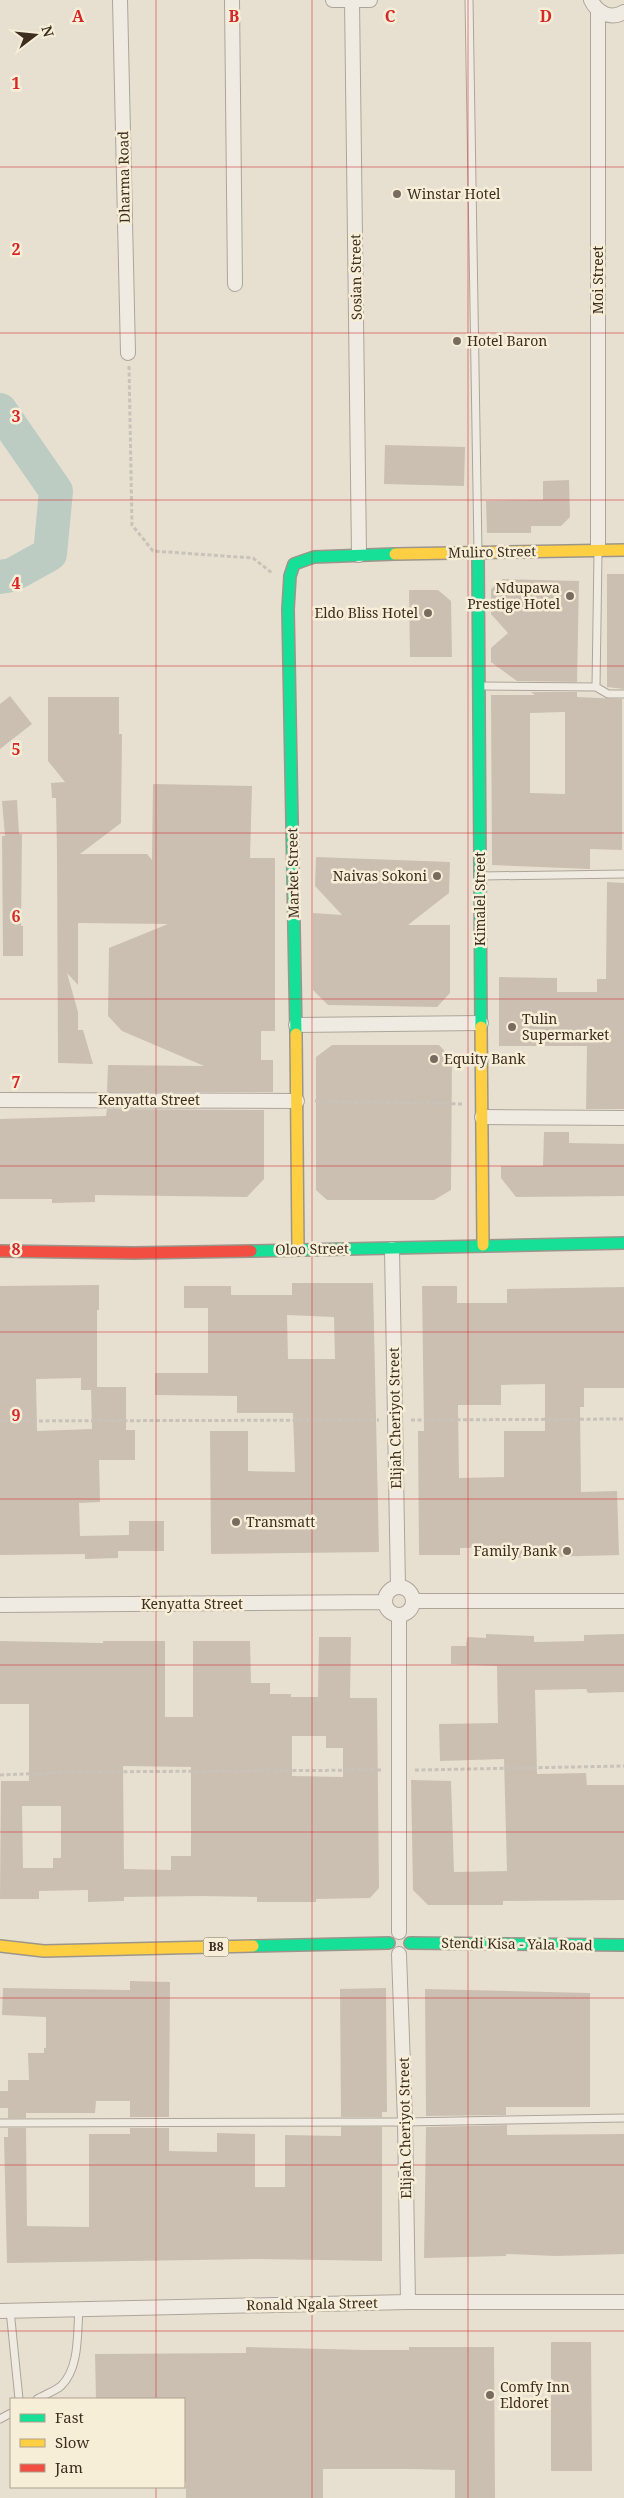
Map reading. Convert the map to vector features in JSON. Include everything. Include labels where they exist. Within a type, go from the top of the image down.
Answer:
[{"type":"main road","name":"Muliro Street","points":[[359,555],[624,550]]},
{"type":"main road","name":"Kimalel Street","points":[[478,553],[482,1245]]},
{"type":"main road","name":"Market Street","points":[[298,1249],[289,587],[294,564],[314,557],[359,555]]},
{"type":"main road","name":"Oloo Street","points":[[0,1251],[134,1253],[624,1243]]},
{"type":"main road","points":[[400,1932],[408,1936],[410,1943],[408,1949],[400,1954],[390,1949],[389,1943],[391,1936],[400,1932]]},
{"type":"main road","name":"B8","points":[[0,1958],[44,1951],[389,1943]]},
{"type":"main road","name":"Stendi Kisa - Yala Road","points":[[410,1943],[624,1945]]},
{"type":"main road","name":"B8","points":[[0,1946],[44,1951]]},
{"type":"street","name":"Dharma Road","points":[[120,0],[128,353]]},
{"type":"street","points":[[232,0],[235,284]]},
{"type":"street","points":[[334,0],[370,0]]},
{"type":"street","name":"Sosian Street","points":[[352,0],[359,555]]},
{"type":"street","points":[[594,5],[612,16],[624,12]]},
{"type":"street","name":"Moi Street","points":[[594,5],[598,550]]},
{"type":"street","points":[[296,1025],[481,1023]]},
{"type":"street","name":"Kenyatta Street","points":[[0,1100],[297,1100]]},
{"type":"street","points":[[482,1110],[624,1118]]},
{"type":"street","name":"Elijah Cheriyot Street","points":[[392,1248],[398,1587]]},
{"type":"street","points":[[398,1587],[407,1589],[413,1601],[408,1613],[399,1616],[388,1610],[384,1602],[390,1590],[398,1587]]},
{"type":"street","points":[[413,1601],[624,1600]]},
{"type":"street","name":"Kenyatta Street","points":[[0,1605],[384,1602]]},
{"type":"street","points":[[399,1616],[400,1932]]},
{"type":"street","name":"Elijah Cheriyot Street","points":[[400,1954],[406,2122],[408,2302]]},
{"type":"street","name":"Ronald Ngala Street","points":[[5,2310],[408,2302],[624,2302]]},
{"type":"lane","points":[[469,0],[478,553]]},
{"type":"lane","points":[[596,687],[598,550]]},
{"type":"lane","points":[[479,686],[596,687],[608,694],[624,694]]},
{"type":"lane","points":[[480,876],[624,874]]},
{"type":"lane","points":[[0,2123],[406,2122],[624,2118]]},
{"type":"lane","points":[[39,2398],[60,2386],[68,2377],[73,2364],[79,2309]]},
{"type":"lane","points":[[5,2310],[19,2398]]},
{"type":"path","points":[[128,353],[132,525],[153,551],[253,558],[289,587]]},
{"type":"path","points":[[297,1100],[482,1110]]},
{"type":"path","points":[[0,1421],[624,1419]]},
{"type":"path","points":[[0,1775],[85,1772],[624,1766]]},
{"type":"building","points":[[385,445],[465,447],[464,486],[384,484]]},
{"type":"building","points":[[569,480],[570,517],[561,526],[531,526],[531,533],[487,533],[486,501],[543,500],[543,481]]},
{"type":"building","points":[[607,574],[624,574],[624,689],[607,687]]},
{"type":"building","points":[[503,579],[579,581],[577,682],[517,681],[491,662],[491,648],[508,633],[491,614],[491,589]]},
{"type":"building","points":[[409,590],[438,590],[451,601],[452,657],[410,657]]},
{"type":"building","points":[[531,692],[577,692],[577,697],[622,699],[622,850],[590,849],[590,869],[492,865],[491,695],[535,695]],"holes":[[[565,712],[565,794],[530,793],[530,713]]]},
{"type":"building","points":[[10,696],[32,724],[0,749],[0,704]]},
{"type":"building","points":[[48,697],[119,697],[119,734],[122,734],[121,823],[80,854],[147,854],[152,860],[153,784],[252,786],[250,858],[275,858],[275,1031],[261,1031],[261,1060],[273,1060],[273,1092],[107,1092],[108,1065],[204,1066],[122,1031],[108,1016],[109,948],[168,924],[78,923],[78,985],[67,973],[78,1012],[78,1030],[83,1030],[93,1064],[58,1063],[56,798],[52,798],[51,783],[65,782],[48,761]]},
{"type":"building","points":[[17,800],[19,834],[22,834],[21,926],[23,926],[23,956],[3,956],[2,836],[5,836],[2,801]]},
{"type":"building","points":[[316,857],[450,862],[449,893],[408,925],[450,925],[450,993],[437,1007],[328,1005],[313,990],[313,913],[342,915],[315,886]]},
{"type":"building","points":[[607,882],[624,883],[624,1109],[586,1109],[587,1046],[499,1046],[499,977],[557,978],[557,992],[597,992],[597,979],[606,979]]},
{"type":"building","points":[[332,1045],[439,1045],[452,1059],[451,1190],[434,1200],[327,1200],[316,1190],[316,1057]]},
{"type":"building","points":[[107,1109],[264,1110],[264,1179],[247,1197],[95,1195],[95,1202],[52,1203],[52,1199],[0,1199],[0,1119],[106,1116]]},
{"type":"building","points":[[544,1132],[569,1132],[569,1143],[624,1144],[624,1196],[516,1197],[501,1178],[501,1166],[543,1166]]},
{"type":"building","points":[[292,1283],[373,1283],[379,1552],[211,1554],[210,1431],[248,1431],[248,1471],[295,1472],[293,1413],[237,1413],[237,1396],[155,1395],[155,1373],[208,1373],[208,1308],[184,1308],[184,1286],[231,1286],[231,1295],[292,1295]],"holes":[[[287,1315],[334,1317],[335,1359],[288,1359]]]},
{"type":"building","points":[[99,1285],[99,1310],[97,1310],[97,1387],[126,1387],[126,1430],[135,1430],[135,1460],[99,1460],[100,1502],[79,1503],[80,1536],[129,1535],[129,1521],[164,1521],[164,1551],[118,1551],[118,1558],[85,1559],[85,1554],[0,1555],[0,1286]],"holes":[[[81,1378],[81,1390],[91,1390],[92,1429],[37,1431],[36,1379]]]},
{"type":"building","points":[[422,1286],[457,1286],[457,1303],[507,1303],[507,1289],[624,1287],[624,1388],[584,1388],[584,1407],[580,1407],[581,1492],[617,1491],[619,1555],[505,1558],[505,1547],[460,1548],[460,1555],[419,1555],[418,1431],[424,1431]],"holes":[[[545,1384],[545,1431],[504,1431],[504,1477],[459,1478],[458,1405],[501,1405],[501,1385]]]},
{"type":"building","points":[[486,1634],[534,1636],[534,1642],[584,1641],[584,1635],[624,1634],[624,1692],[588,1693],[586,1689],[535,1690],[537,1774],[586,1773],[587,1785],[624,1785],[624,1900],[503,1901],[503,1905],[428,1905],[413,1890],[411,1780],[451,1781],[454,1872],[507,1871],[504,1759],[440,1761],[439,1724],[498,1723],[497,1666],[451,1664],[451,1646],[466,1646],[467,1637],[486,1638]]},
{"type":"building","points":[[319,1637],[351,1637],[350,1698],[377,1698],[379,1888],[370,1898],[316,1899],[316,1902],[257,1902],[257,1897],[124,1897],[124,1901],[88,1902],[88,1890],[39,1891],[39,1899],[0,1899],[1,1781],[29,1781],[29,1704],[0,1704],[0,1641],[103,1643],[103,1641],[165,1641],[165,1717],[193,1717],[193,1641],[250,1641],[251,1683],[270,1683],[270,1694],[291,1694],[291,1697],[318,1697]],"holes":[[[292,1736],[326,1736],[326,1748],[343,1748],[343,1777],[292,1776]],[[123,1766],[191,1767],[191,1856],[171,1856],[171,1870],[124,1869]],[[22,1806],[61,1806],[61,1858],[53,1858],[53,1868],[23,1868]]]},
{"type":"building","points":[[130,1981],[170,1982],[169,2117],[130,2117],[130,2101],[96,2101],[95,2113],[26,2113],[26,2118],[8,2118],[8,2108],[0,2108],[0,2091],[8,2091],[8,2080],[29,2080],[28,2053],[44,2053],[44,2048],[46,2048],[46,2017],[2,2015],[3,1988],[130,1990]]},
{"type":"building","points":[[386,1988],[387,2112],[382,2112],[382,2117],[341,2117],[340,1989]]},
{"type":"building","points":[[425,1989],[590,1993],[590,2107],[506,2107],[506,2115],[426,2116]]},
{"type":"building","points":[[507,2125],[507,2135],[624,2134],[624,2254],[556,2256],[506,2254],[506,2256],[424,2258],[426,2127]]},
{"type":"building","points":[[341,2127],[382,2127],[382,2261],[258,2259],[7,2263],[4,2137],[8,2137],[8,2128],[26,2128],[27,2226],[89,2227],[89,2134],[130,2134],[130,2128],[169,2128],[169,2151],[217,2152],[217,2133],[255,2134],[255,2187],[285,2187],[285,2135],[341,2136]]},
{"type":"building","points":[[551,2342],[591,2342],[592,2471],[551,2471]]},
{"type":"building","points":[[246,2347],[409,2350],[409,2347],[494,2347],[495,2498],[455,2498],[455,2470],[323,2469],[323,2498],[186,2498],[185,2398],[96,2398],[95,2354],[246,2353]]},
{"type":"waterway","points":[[0,410],[56,491],[50,554],[12,575],[0,577]]},
{"type":"traffic: fast","points":[[478,553],[481,1027]]},
{"type":"traffic: fast","points":[[296,1034],[288,609],[290,576],[294,564],[314,557],[395,554]]},
{"type":"traffic: fast","points":[[251,1251],[624,1243]]},
{"type":"traffic: fast","points":[[253,1946],[389,1943]]},
{"type":"traffic: fast","points":[[410,1943],[624,1945]]},
{"type":"traffic: slow","points":[[395,554],[624,550]]},
{"type":"traffic: slow","points":[[481,1027],[483,1245]]},
{"type":"traffic: slow","points":[[296,1034],[298,1249]]},
{"type":"traffic: slow","points":[[0,1946],[44,1951],[253,1946]]},
{"type":"traffic: jam","points":[[0,1251],[134,1253],[251,1251]]},
{"type":"place","name":"Winstar Hotel","points":[[397,194]]},
{"type":"place","name":"Hotel Baron","points":[[457,341]]},
{"type":"place","name":"Ndupawa Prestige Hotel","points":[[570,596]]},
{"type":"place","name":"Eldo Bliss Hotel","points":[[428,613]]},
{"type":"place","name":"Naivas Sokoni","points":[[437,876]]},
{"type":"place","name":"Tulin Supermarket","points":[[512,1027]]},
{"type":"place","name":"Equity Bank","points":[[434,1059]]},
{"type":"place","name":"Transmatt","points":[[236,1522]]},
{"type":"place","name":"Family Bank","points":[[567,1551]]},
{"type":"place","name":"Comfy Inn Eldoret","points":[[490,2395]]}]
